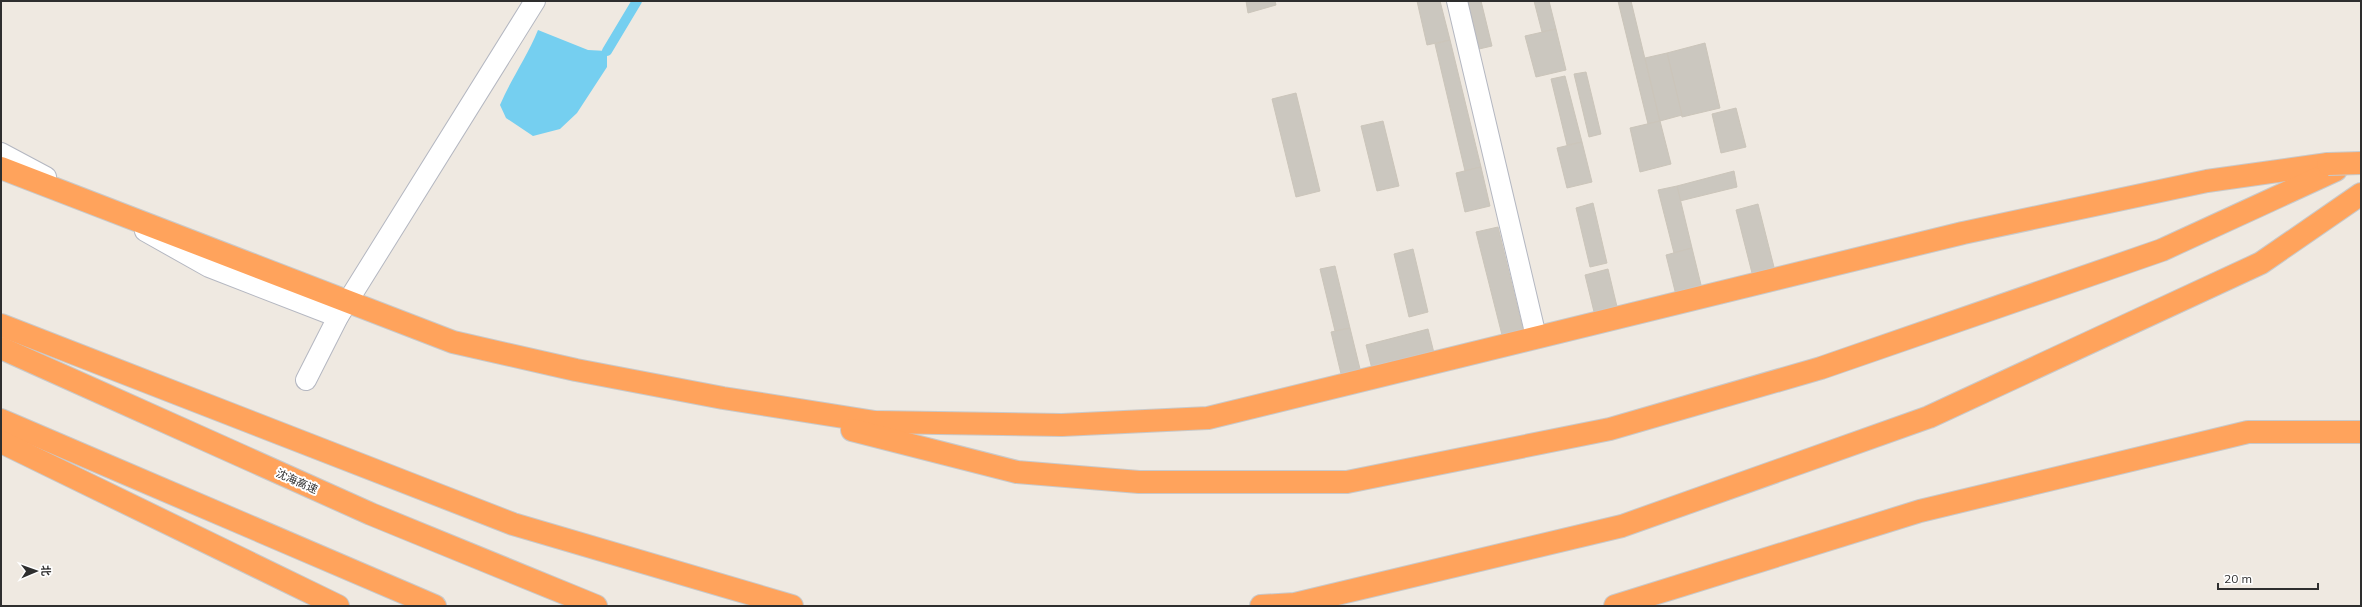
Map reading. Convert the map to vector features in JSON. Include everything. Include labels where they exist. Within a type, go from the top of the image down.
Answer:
[{"type":"highway","points":[[723,398],[1017,472],[1139,482],[1346,482],[1610,429],[1821,368],[2162,250],[2361,158]]},
{"type":"highway","points":[[1,168],[453,342],[576,370],[723,398],[875,422],[1062,425],[1208,418],[1963,233],[2207,181],[2328,164],[2361,163]]},
{"type":"highway","points":[[1261,606],[1295,604],[1622,526],[1929,417],[2261,263],[2361,194]]},
{"type":"highway","points":[[1,325],[513,524],[792,606]]},
{"type":"highway","name":"沈海高速","points":[[1,348],[371,514],[596,606]]},
{"type":"highway","points":[[1,420],[435,606]]},
{"type":"highway","points":[[1615,606],[1920,511],[2248,432],[2361,432]]},
{"type":"highway","points":[[1,442],[338,606]]},
{"type":"lane","points":[[306,380],[338,317],[535,1]]},
{"type":"lane","points":[[1458,1],[1534,328]]},
{"type":"lane","points":[[1,152],[209,267],[338,317]]},
{"type":"water","points":[[538,30],[588,50],[607,51],[607,67],[577,113],[560,129],[533,136],[506,118],[500,105]]},
{"type":"building","points":[[1246,1],[1275,1],[1276,5],[1248,13]]},
{"type":"building","points":[[1417,1],[1440,1],[1450,40],[1427,45]]},
{"type":"building","points":[[1468,1],[1481,1],[1492,46],[1479,49]]},
{"type":"building","points":[[1534,1],[1549,1],[1556,29],[1542,32]]},
{"type":"building","points":[[1618,1],[1631,1],[1660,121],[1648,124]]},
{"type":"building","points":[[1556,29],[1566,70],[1536,77],[1525,36]]},
{"type":"building","points":[[1450,40],[1481,167],[1465,171],[1435,44]]},
{"type":"building","points":[[1705,43],[1720,108],[1682,117],[1667,53]]},
{"type":"building","points":[[1667,53],[1682,115],[1660,121],[1645,58]]},
{"type":"building","points":[[1586,72],[1601,134],[1589,137],[1574,74]]},
{"type":"building","points":[[1565,76],[1582,142],[1567,145],[1551,79]]},
{"type":"building","points":[[1296,93],[1320,191],[1296,197],[1272,99]]},
{"type":"building","points":[[1736,108],[1746,147],[1721,153],[1712,114]]},
{"type":"building","points":[[1383,121],[1399,186],[1377,191],[1361,126]]},
{"type":"building","points":[[1660,121],[1671,164],[1640,172],[1630,128]]},
{"type":"building","points":[[1582,142],[1592,182],[1567,188],[1557,148]]},
{"type":"building","points":[[1481,167],[1490,206],[1465,212],[1456,173]]},
{"type":"building","points":[[1734,171],[1737,187],[1680,201],[1677,186]]},
{"type":"building","points":[[1677,186],[1692,248],[1674,253],[1658,190]]},
{"type":"building","points":[[1593,203],[1607,263],[1590,267],[1576,208]]},
{"type":"building","points":[[1758,204],[1775,271],[1753,277],[1736,210]]},
{"type":"building","points":[[1498,227],[1523,330],[1502,335],[1476,232]]},
{"type":"building","points":[[1692,248],[1703,293],[1677,299],[1666,255]]},
{"type":"building","points":[[1413,249],[1428,312],[1409,317],[1394,254]]},
{"type":"building","points":[[1335,266],[1350,328],[1335,331],[1320,269]]},
{"type":"building","points":[[1608,269],[1619,315],[1596,320],[1585,275]]},
{"type":"building","points":[[1350,328],[1361,373],[1342,378],[1331,332]]},
{"type":"building","points":[[1428,329],[1435,357],[1373,373],[1366,345]]},
{"type":"waterway","points":[[607,51],[637,1]]}]
